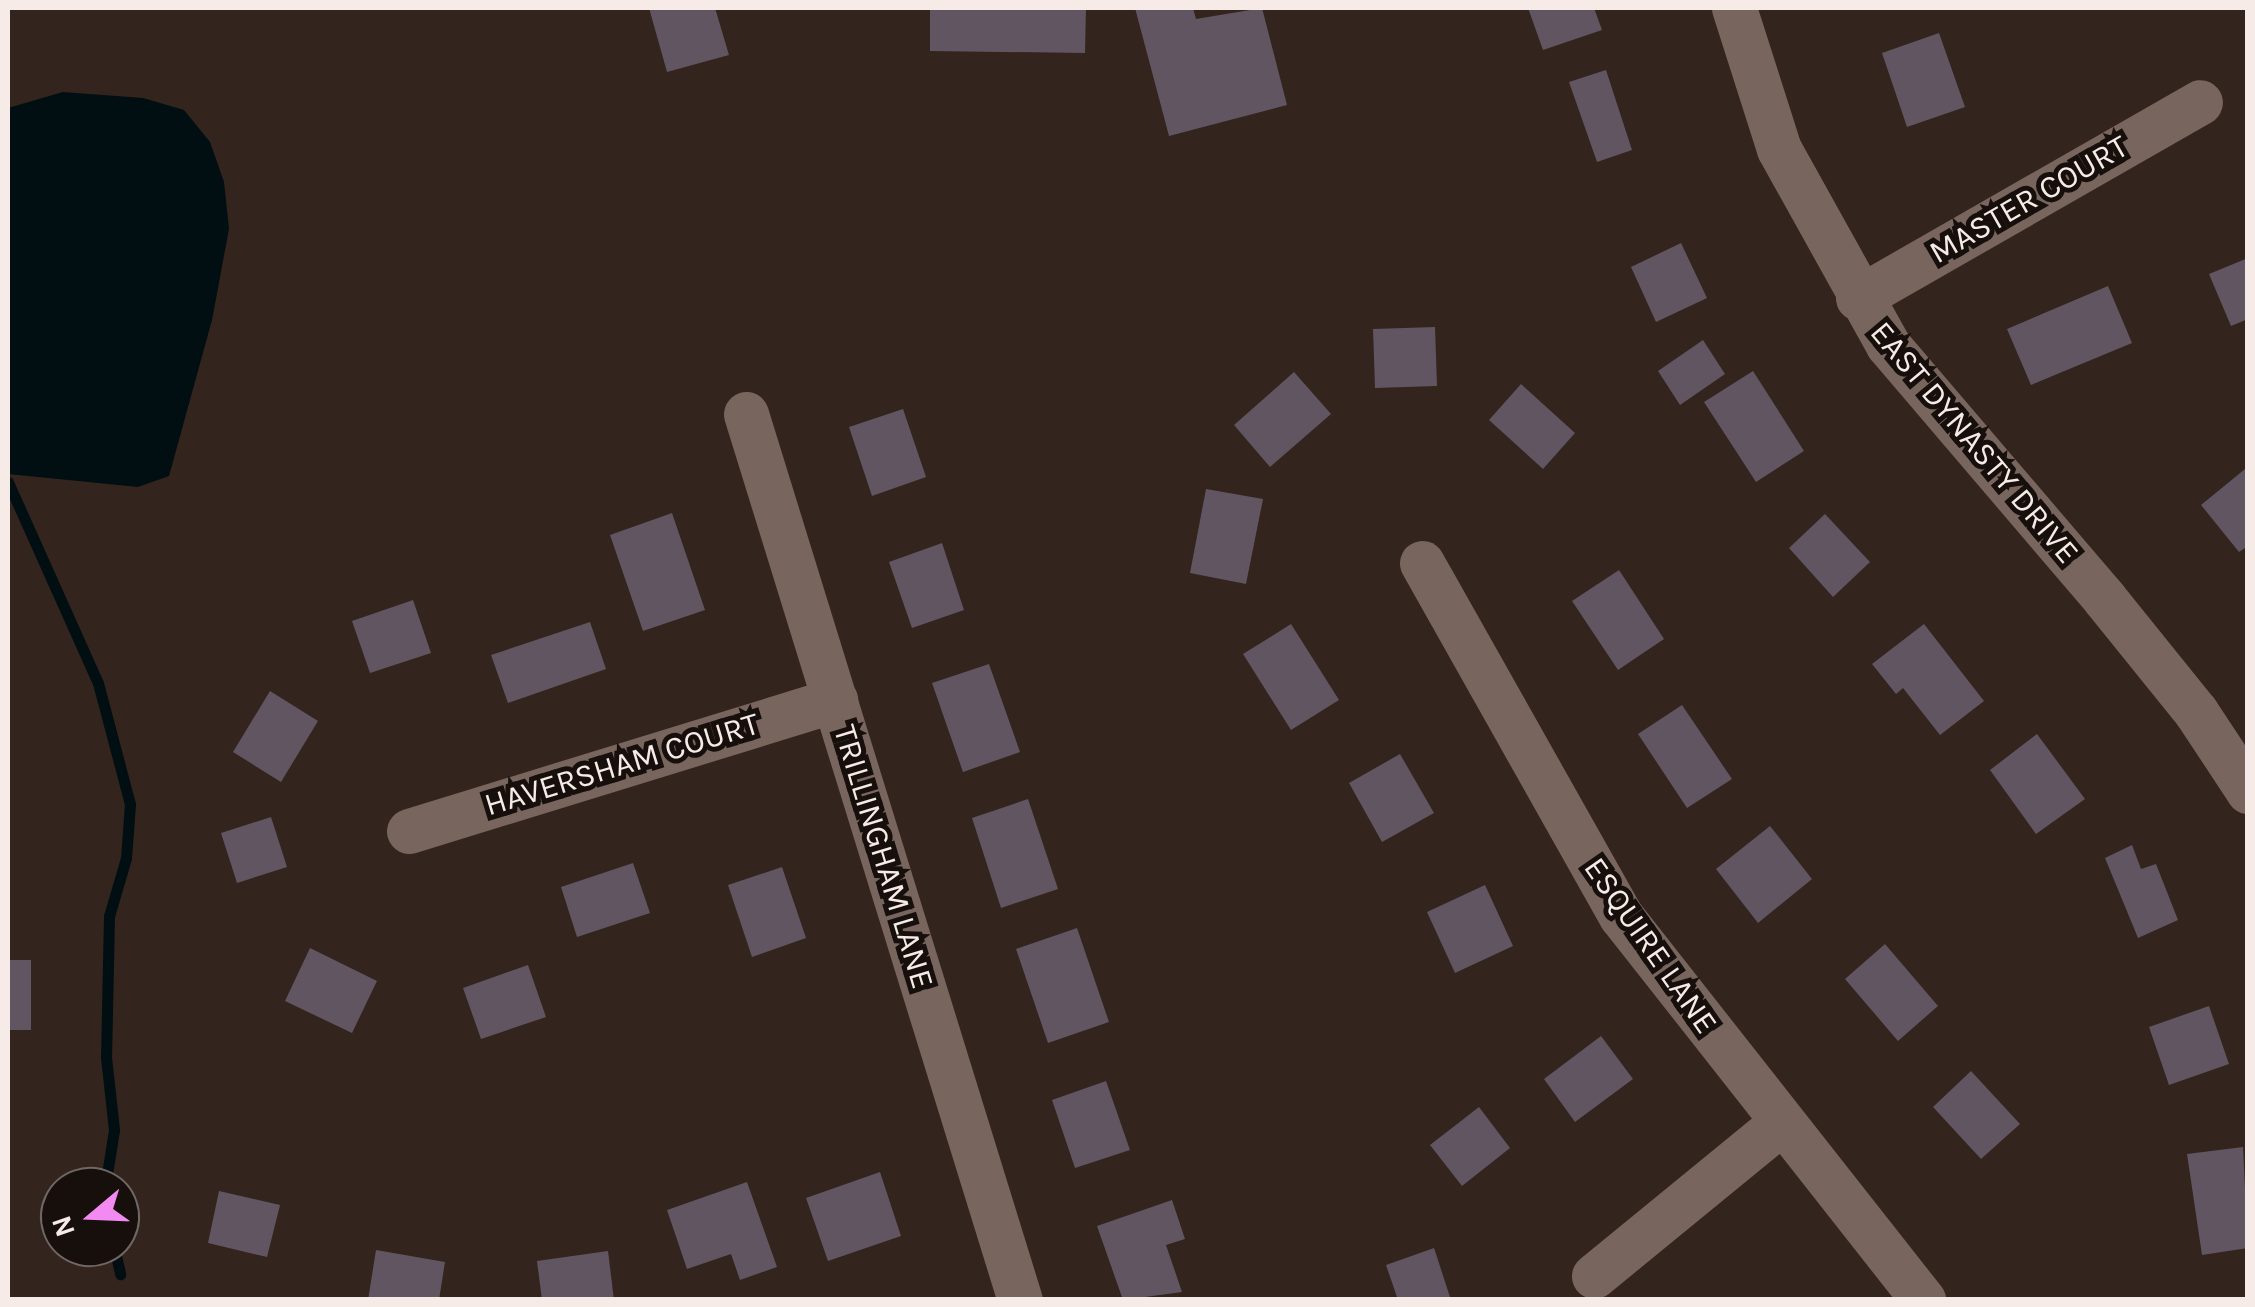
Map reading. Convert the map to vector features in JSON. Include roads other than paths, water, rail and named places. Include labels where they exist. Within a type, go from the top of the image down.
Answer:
[{"type":"street","name":"EAST DYNASTY DRIVE","points":[[1734,8],[1779,148],[1858,298],[1933,404],[2196,712],[2248,791]]},
{"type":"street","name":"MASTER COURT","points":[[1858,298],[2200,102]]},
{"type":"street","name":"TRILLINGHAM LANE","points":[[746,414],[1017,1299]]},
{"type":"street","name":"ESQUIRE LANE","points":[[1422,563],[1621,916],[1781,1124],[1924,1300]]},
{"type":"street","name":"HAVERSHAM COURT","points":[[409,831],[835,700]]},
{"type":"street","points":[[1594,1276],[1781,1124]]},
{"type":"waterway","points":[[8,482],[98,683],[130,804],[126,858],[109,916],[106,1057],[114,1130],[108,1167]]},
{"type":"waterway","points":[[118,1267],[120,1274]]}]
